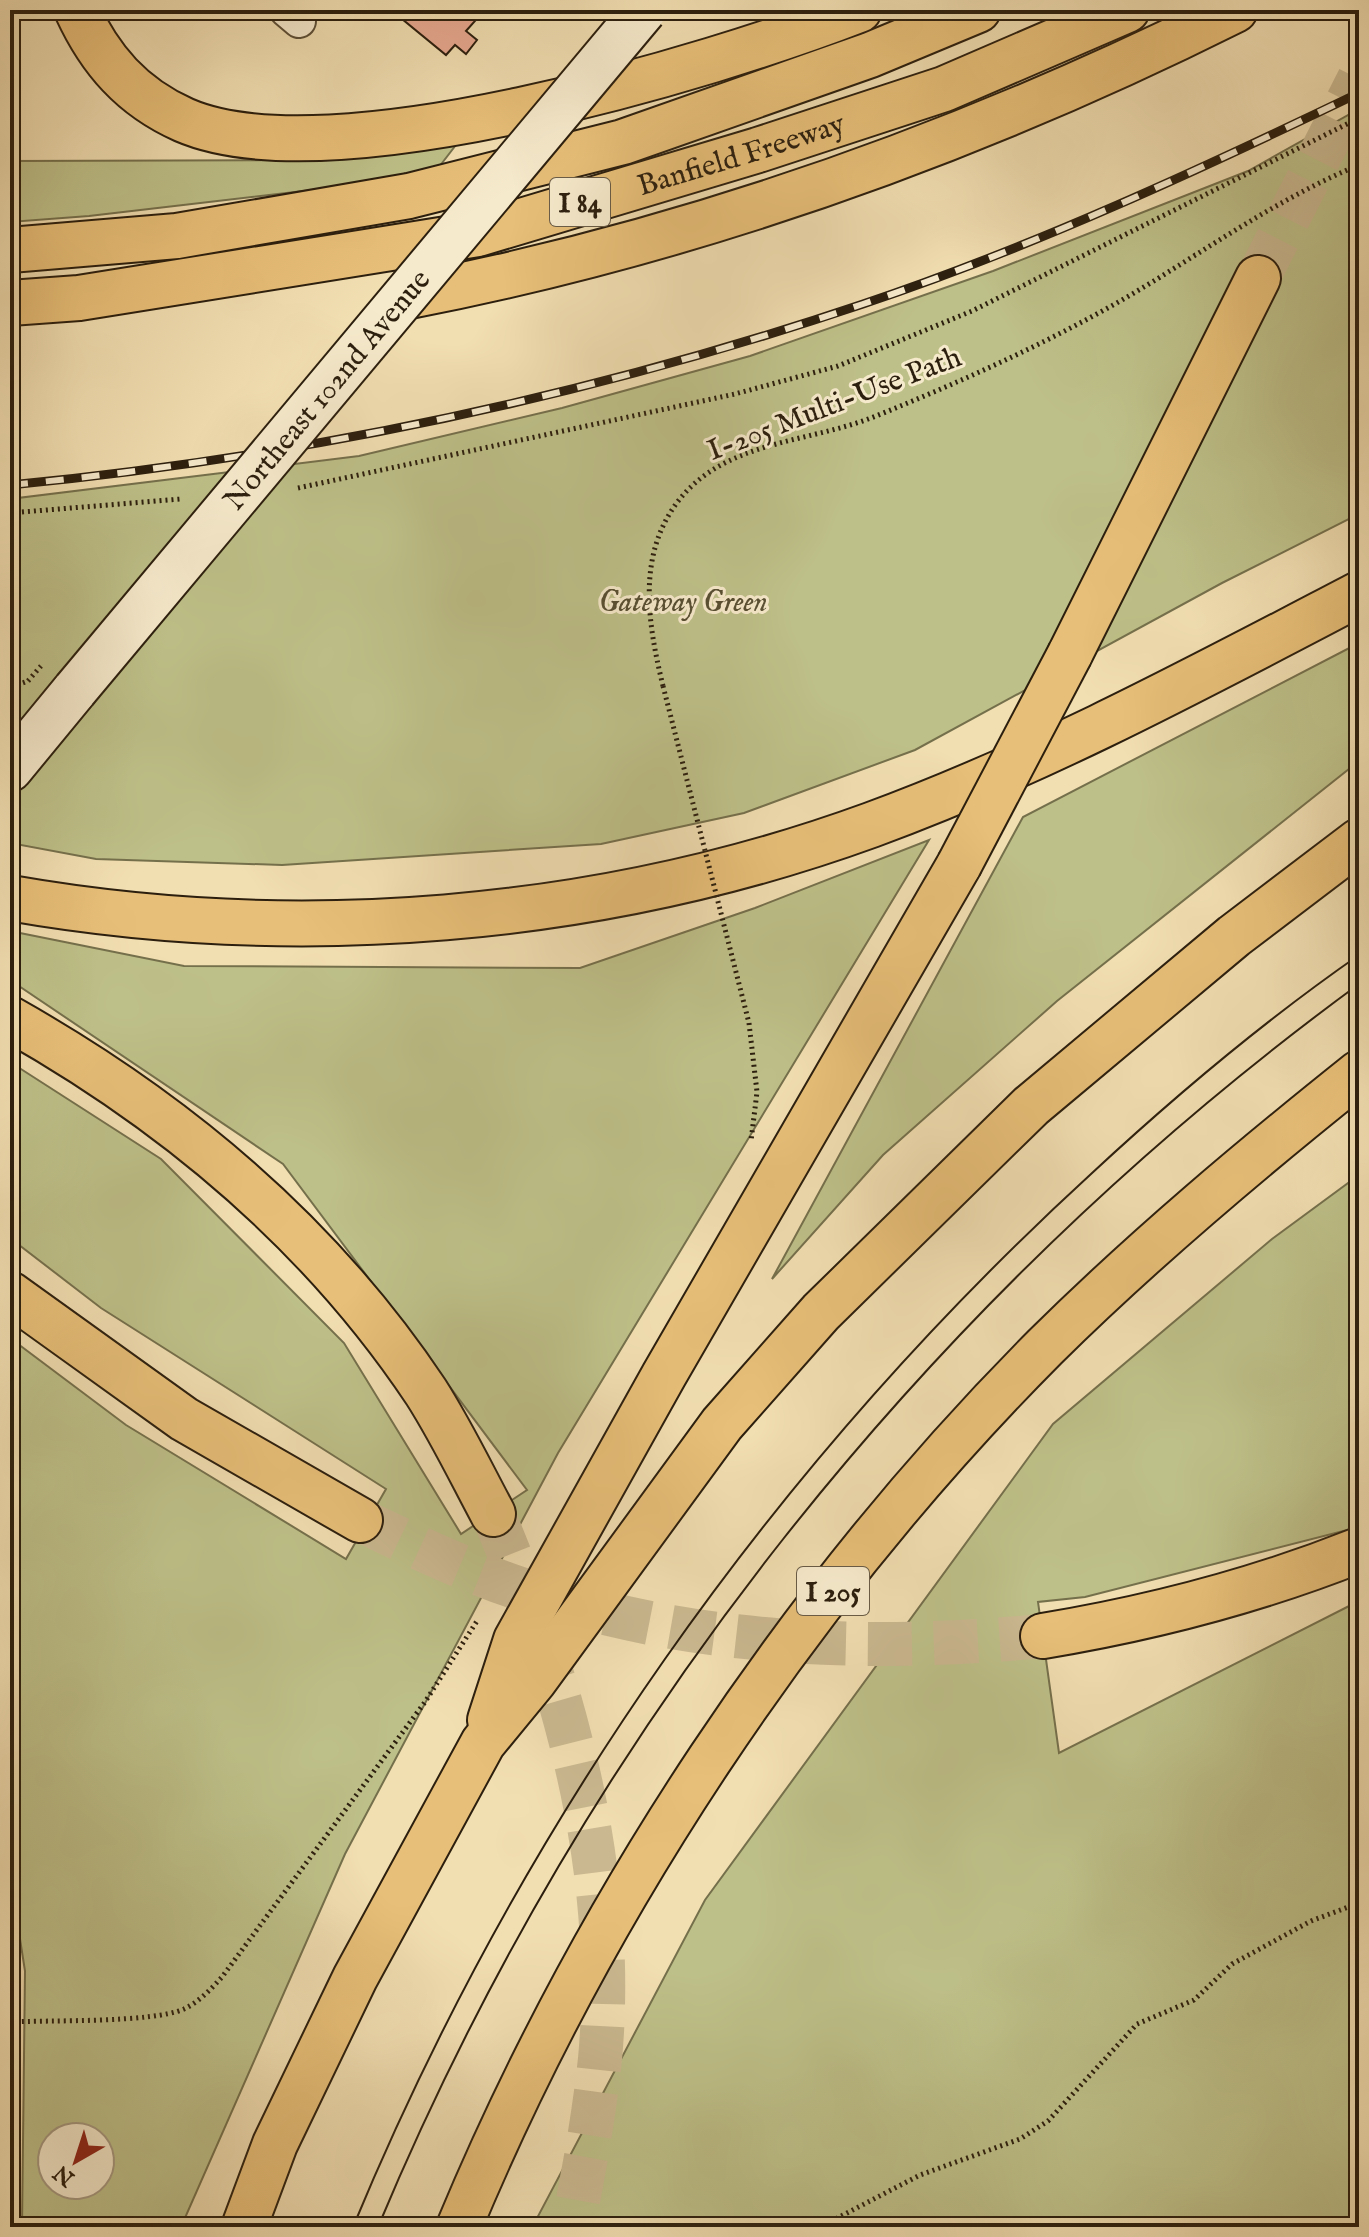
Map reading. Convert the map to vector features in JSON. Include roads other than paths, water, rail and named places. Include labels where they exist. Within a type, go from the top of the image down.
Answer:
[{"type":"highway","points":[[77,10],[92,43],[114,73],[145,98],[185,120],[230,133],[278,138],[378,132],[561,100],[739,53],[859,10]]},
{"type":"highway","name":"Banfield Freeway","points":[[10,250],[177,236],[424,192],[623,142],[870,55],[978,10]]},
{"type":"highway","name":"Banfield Freeway","points":[[10,303],[79,298],[478,234],[758,150],[944,89],[1127,10]]},
{"type":"highway","points":[[405,297],[523,274],[686,230],[865,171],[1038,104],[1235,10]]},
{"type":"highway","points":[[244,2227],[275,2144],[355,1978],[483,1743],[516,1640],[664,1375],[959,865],[1070,654],[1258,278]]},
{"type":"highway","points":[[10,898],[204,921],[373,922],[482,913],[683,880],[781,854],[961,790],[1137,709],[1359,594]]},
{"type":"highway","points":[[483,1743],[534,1681],[722,1424],[821,1312],[1031,1106],[1234,936],[1359,841]]},
{"type":"highway","points":[[10,1019],[122,1087],[186,1134],[296,1232],[389,1339],[427,1394],[493,1514]]},
{"type":"highway","name":"I 205","points":[[459,2227],[518,2094],[575,1984],[647,1857],[739,1716],[812,1617],[961,1439],[1044,1348],[1244,1165],[1359,1073]]},
{"type":"highway","points":[[10,1294],[184,1419],[360,1520]]},
{"type":"highway","points":[[1043,1636],[1137,1621],[1220,1599],[1359,1550]]},
{"type":"main road","name":"Northeast 102nd Avenue","points":[[10,769],[644,10]]},
{"type":"tunnel","points":[[1258,278],[1359,79]]},
{"type":"tunnel","points":[[493,1514],[519,1579],[563,1712],[593,1849],[601,1919],[603,1989],[600,2059],[573,2227]]},
{"type":"tunnel","points":[[360,1520],[445,1560],[511,1586],[596,1611],[659,1625],[722,1635],[849,1644],[913,1644],[1043,1636]]},
{"type":"tram line","points":[[353,2227],[419,2079],[493,1934],[575,1795],[664,1660],[761,1530],[864,1406],[974,1287],[1091,1174],[1221,1060],[1359,955]]},
{"type":"tram line","points":[[378,2227],[462,2044],[558,1868],[665,1700],[783,1539],[912,1386],[1052,1243],[1201,1108],[1359,984]]},
{"type":"railway","points":[[10,485],[119,473],[335,440],[442,419],[654,368],[863,304],[989,258],[1176,179],[1359,93]]},
{"type":"park label","name":"Gateway Green","points":[[683,601]]}]
